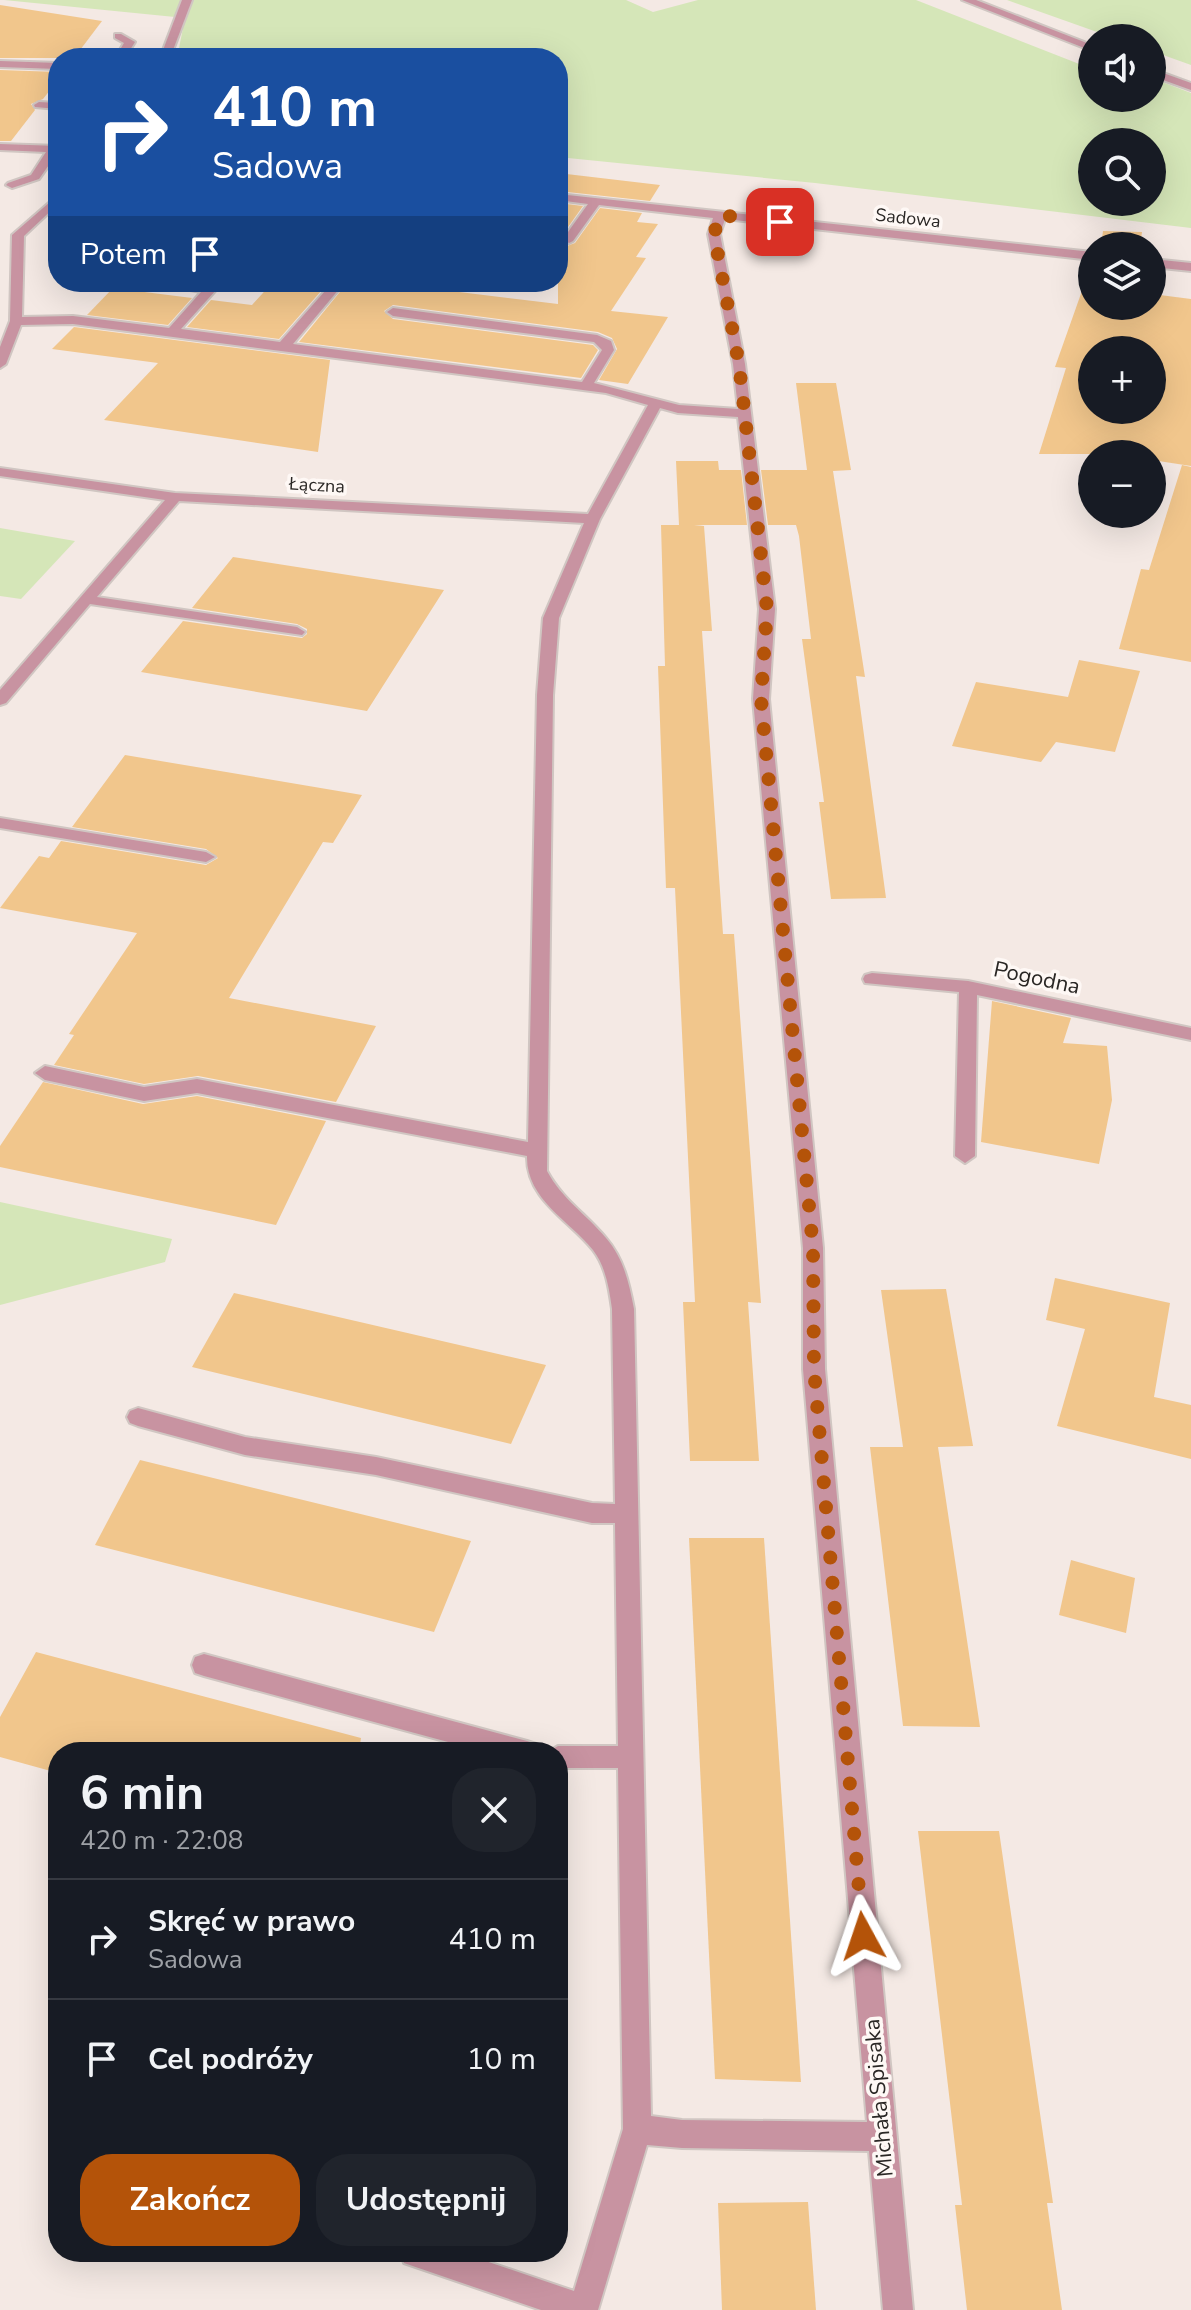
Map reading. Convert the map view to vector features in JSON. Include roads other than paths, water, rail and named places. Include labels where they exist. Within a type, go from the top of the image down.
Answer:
[{"type":"street","points":[[169,48],[187,0]]},
{"type":"street","points":[[967,0],[1078,43]]},
{"type":"street","points":[[118,36],[130,42],[126,48]]},
{"type":"street","points":[[0,64],[48,66]]},
{"type":"street","points":[[1166,77],[1191,87]]},
{"type":"street","points":[[39,105],[48,105]]},
{"type":"street","points":[[0,147],[48,149]]},
{"type":"street","points":[[12,185],[35,177],[48,160]]},
{"type":"street","name":"Sadowa","points":[[568,198],[1078,254]]},
{"type":"street","points":[[569,239],[596,201]]},
{"type":"street","points":[[0,237],[18,235],[48,207]]},
{"type":"street","name":"Michała Spisaka","points":[[720,215],[714,234],[746,414],[767,609],[761,699],[813,1248],[814,1369],[898,2310]]},
{"type":"street","points":[[0,364],[16,321],[18,235]]},
{"type":"street","points":[[1166,264],[1191,267]]},
{"type":"street","points":[[172,332],[208,292]]},
{"type":"street","points":[[284,346],[330,292]]},
{"type":"street","points":[[393,312],[597,339],[607,344],[608,350],[586,386]]},
{"type":"street","points":[[16,321],[73,320],[284,346],[586,386],[620,392],[678,409],[746,414]]},
{"type":"street","points":[[444,2262],[583,2310],[637,2129],[620,1284],[614,1263],[600,1242],[548,1195],[537,1171],[535,1150],[544,930],[545,695],[551,618],[593,519],[655,404]]},
{"type":"street","name":"Łączna","points":[[0,472],[175,497],[593,519]]},
{"type":"street","points":[[0,700],[175,497]]},
{"type":"street","points":[[84,599],[297,632]]},
{"type":"street","points":[[0,823],[206,857]]},
{"type":"street","name":"Pogodna","points":[[872,979],[968,987],[1191,1034]]},
{"type":"street","points":[[965,1156],[968,987]]},
{"type":"street","points":[[45,1073],[144,1094],[197,1086],[535,1150]]},
{"type":"street","points":[[138,1417],[245,1446],[376,1466],[592,1513],[624,1514]]},
{"type":"street","points":[[204,1665],[490,1742]]},
{"type":"street","points":[[568,1757],[628,1757]]},
{"type":"street","points":[[637,2129],[682,2134],[882,2137]]}]
